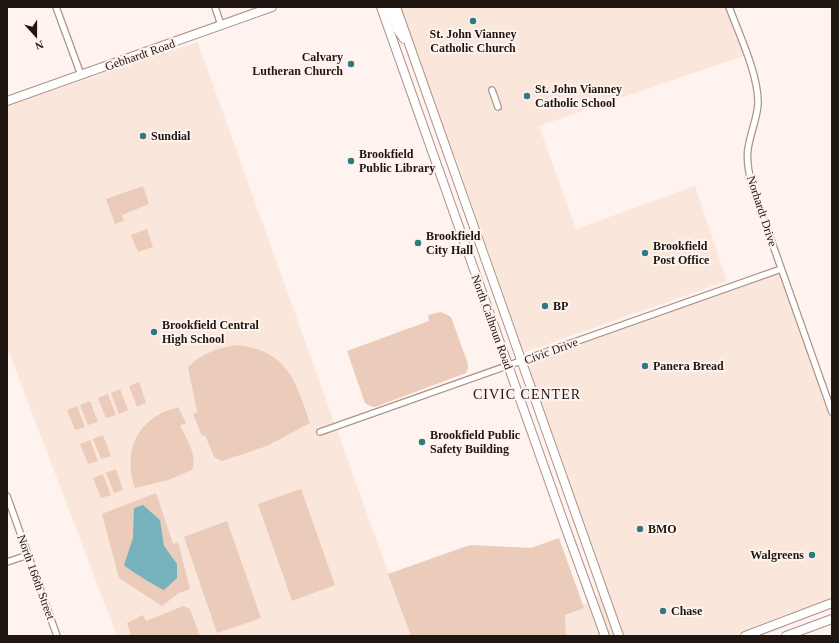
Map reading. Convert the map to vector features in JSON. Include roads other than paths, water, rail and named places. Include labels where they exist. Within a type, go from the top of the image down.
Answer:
[{"type":"main road","name":"Gebhardt Road","points":[[7,100],[272,7]]},
{"type":"main road","name":"North Calhoun Road","points":[[381,7],[605,636]]},
{"type":"main road","points":[[389,7],[397,29],[411,47]]},
{"type":"main road","name":"North Calhoun Road","points":[[396,7],[619,636]]},
{"type":"main road","points":[[745,636],[762,633],[832,603]]},
{"type":"main road","points":[[786,636],[832,619]]},
{"type":"street","points":[[56,7],[81,75]]},
{"type":"street","points":[[215,7],[221,26]]},
{"type":"street","name":"Norhardt Drive","points":[[729,7],[752,73],[758,96],[756,116],[747,151],[752,186],[832,412]]},
{"type":"street","points":[[492,90],[498,107]]},
{"type":"street","name":"Civic Drive","points":[[320,432],[508,367],[781,269]]},
{"type":"street","name":"North 166th Street","points":[[7,496],[57,636]]},
{"type":"street","points":[[7,562],[28,555]]},
{"type":"water","points":[[143,505],[160,520],[164,546],[177,564],[177,578],[164,590],[124,565],[133,538],[134,508]]},
{"type":"place","name":"St. John Vianney Catholic Church","points":[[473,21]]},
{"type":"place","name":"Calvary Lutheran Church","points":[[351,64]]},
{"type":"place","name":"St. John Vianney Catholic School","points":[[527,96]]},
{"type":"place","name":"Sundial","points":[[143,136]]},
{"type":"place","name":"Brookfield Public Library","points":[[351,161]]},
{"type":"place","name":"Brookfield City Hall","points":[[418,243]]},
{"type":"place","name":"Brookfield Post Office","points":[[645,253]]},
{"type":"place","name":"BP","points":[[545,306]]},
{"type":"place","name":"Brookfield Central High School","points":[[154,332]]},
{"type":"place","name":"Panera Bread","points":[[645,366]]},
{"type":"place","name":"Brookfield Public Safety Building","points":[[422,442]]},
{"type":"place","name":"BMO","points":[[640,529]]},
{"type":"place","name":"Walgreens","points":[[812,555]]},
{"type":"place","name":"Chase","points":[[663,611]]},
{"type":"district","name":"CIVIC CENTER","points":[[527,394]]}]
